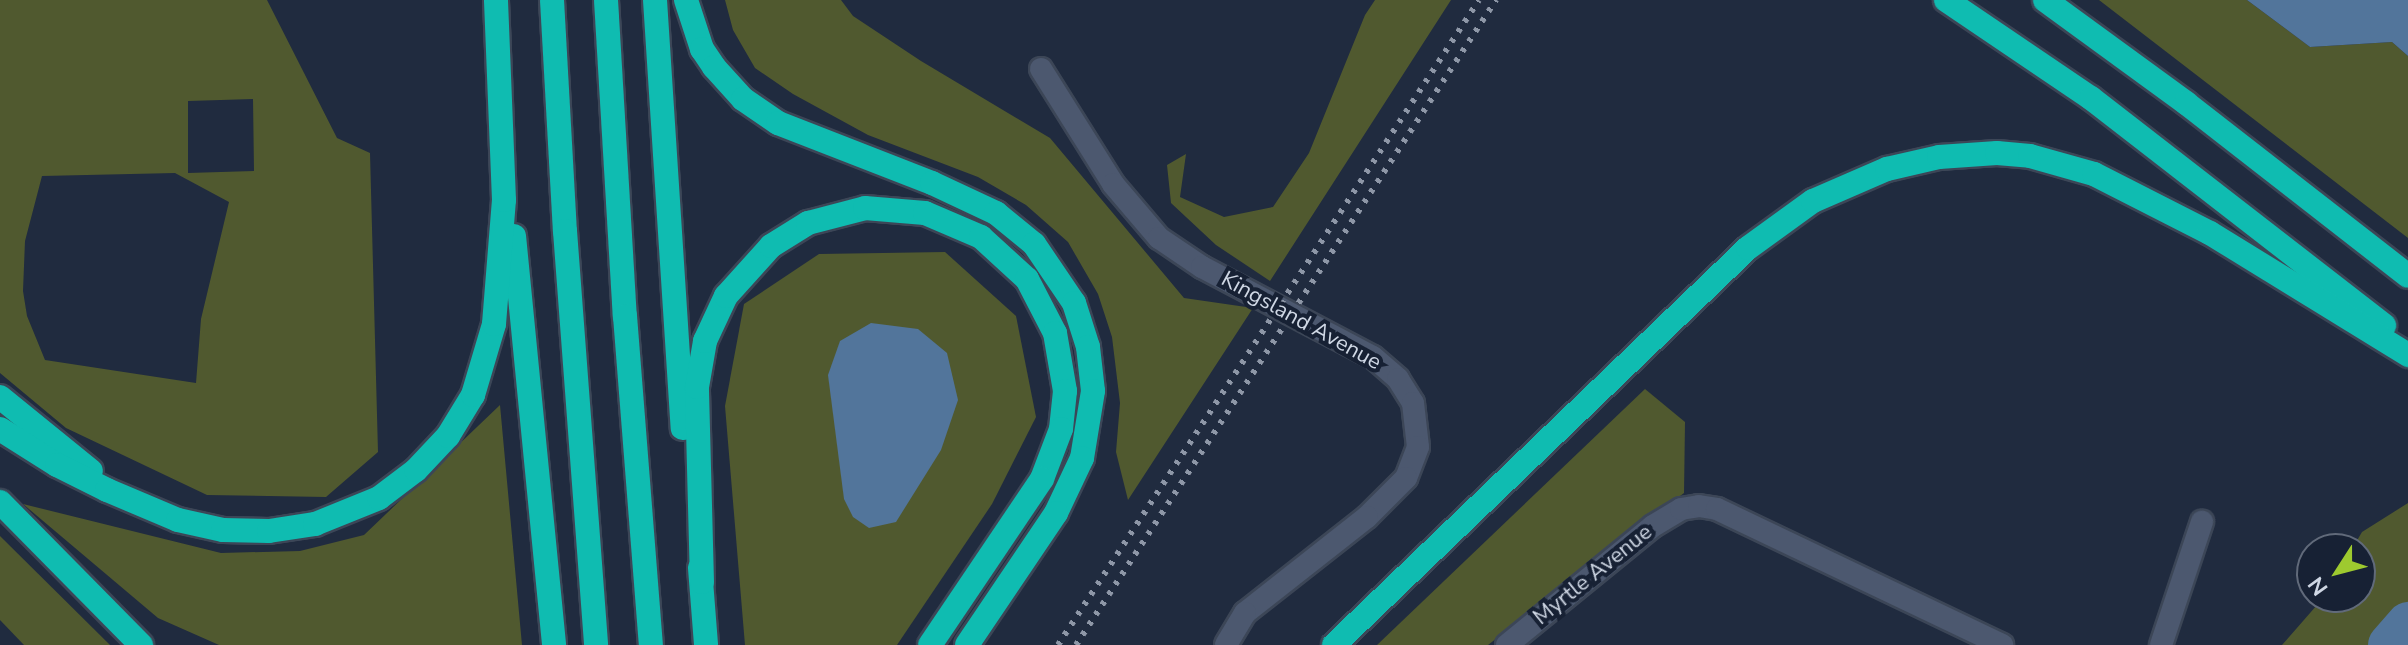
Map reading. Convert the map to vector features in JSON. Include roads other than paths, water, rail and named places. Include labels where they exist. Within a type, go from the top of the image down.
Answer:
[{"type":"highway","points":[[496,0],[503,126],[554,645]]},
{"type":"highway","points":[[552,0],[565,231],[596,645]]},
{"type":"highway","points":[[606,0],[623,285],[651,645]]},
{"type":"highway","points":[[655,0],[680,403],[702,582]]},
{"type":"highway","points":[[686,0],[702,49],[727,84],[743,99],[786,127],[943,187],[996,213],[1034,244],[1074,303],[1092,368],[1092,413],[1082,458],[1056,513],[967,645]]},
{"type":"highway","points":[[1946,0],[2128,125],[2408,343]]},
{"type":"highway","points":[[2045,0],[2186,103],[2408,276]]},
{"type":"highway","points":[[0,429],[57,465],[136,502],[178,520],[223,530],[292,529],[337,517],[379,498],[433,453],[455,426],[473,395],[490,345],[502,248],[503,126]]},
{"type":"highway","points":[[1334,645],[1748,248],[1813,201],[1887,169],[1939,157],[1997,153],[2030,156],[2094,174],[2181,216],[2408,355]]},
{"type":"highway","points":[[706,645],[697,387],[705,341],[726,296],[771,246],[808,223],[865,208],[925,213],[981,237],[1027,279],[1055,333],[1065,391],[1061,429],[1042,479],[930,645]]},
{"type":"highway","points":[[0,397],[67,452],[136,502]]},
{"type":"highway","points":[[0,502],[141,645]]},
{"type":"street","name":"Kingsland Avenue","points":[[1041,69],[1113,184],[1159,238],[1202,267],[1373,357],[1398,379],[1413,403],[1418,447],[1406,478],[1367,517],[1251,607],[1226,645]]},
{"type":"street","name":"Myrtle Avenue","points":[[1507,645],[1643,534],[1681,509],[1699,506],[1717,509],[2002,645]]},
{"type":"street","points":[[2161,645],[2202,522]]},
{"type":"water","points":[[2247,0],[2408,0],[2408,56],[2392,42],[2310,47]]},
{"type":"water","points":[[871,323],[918,329],[947,353],[958,400],[941,450],[896,522],[869,528],[853,517],[844,499],[828,375],[840,341]]},
{"type":"waterway","points":[[2390,645],[2408,624]]},
{"type":"railway","points":[[1058,645],[1479,0]]},
{"type":"railway","points":[[1076,645],[1496,0]]}]
